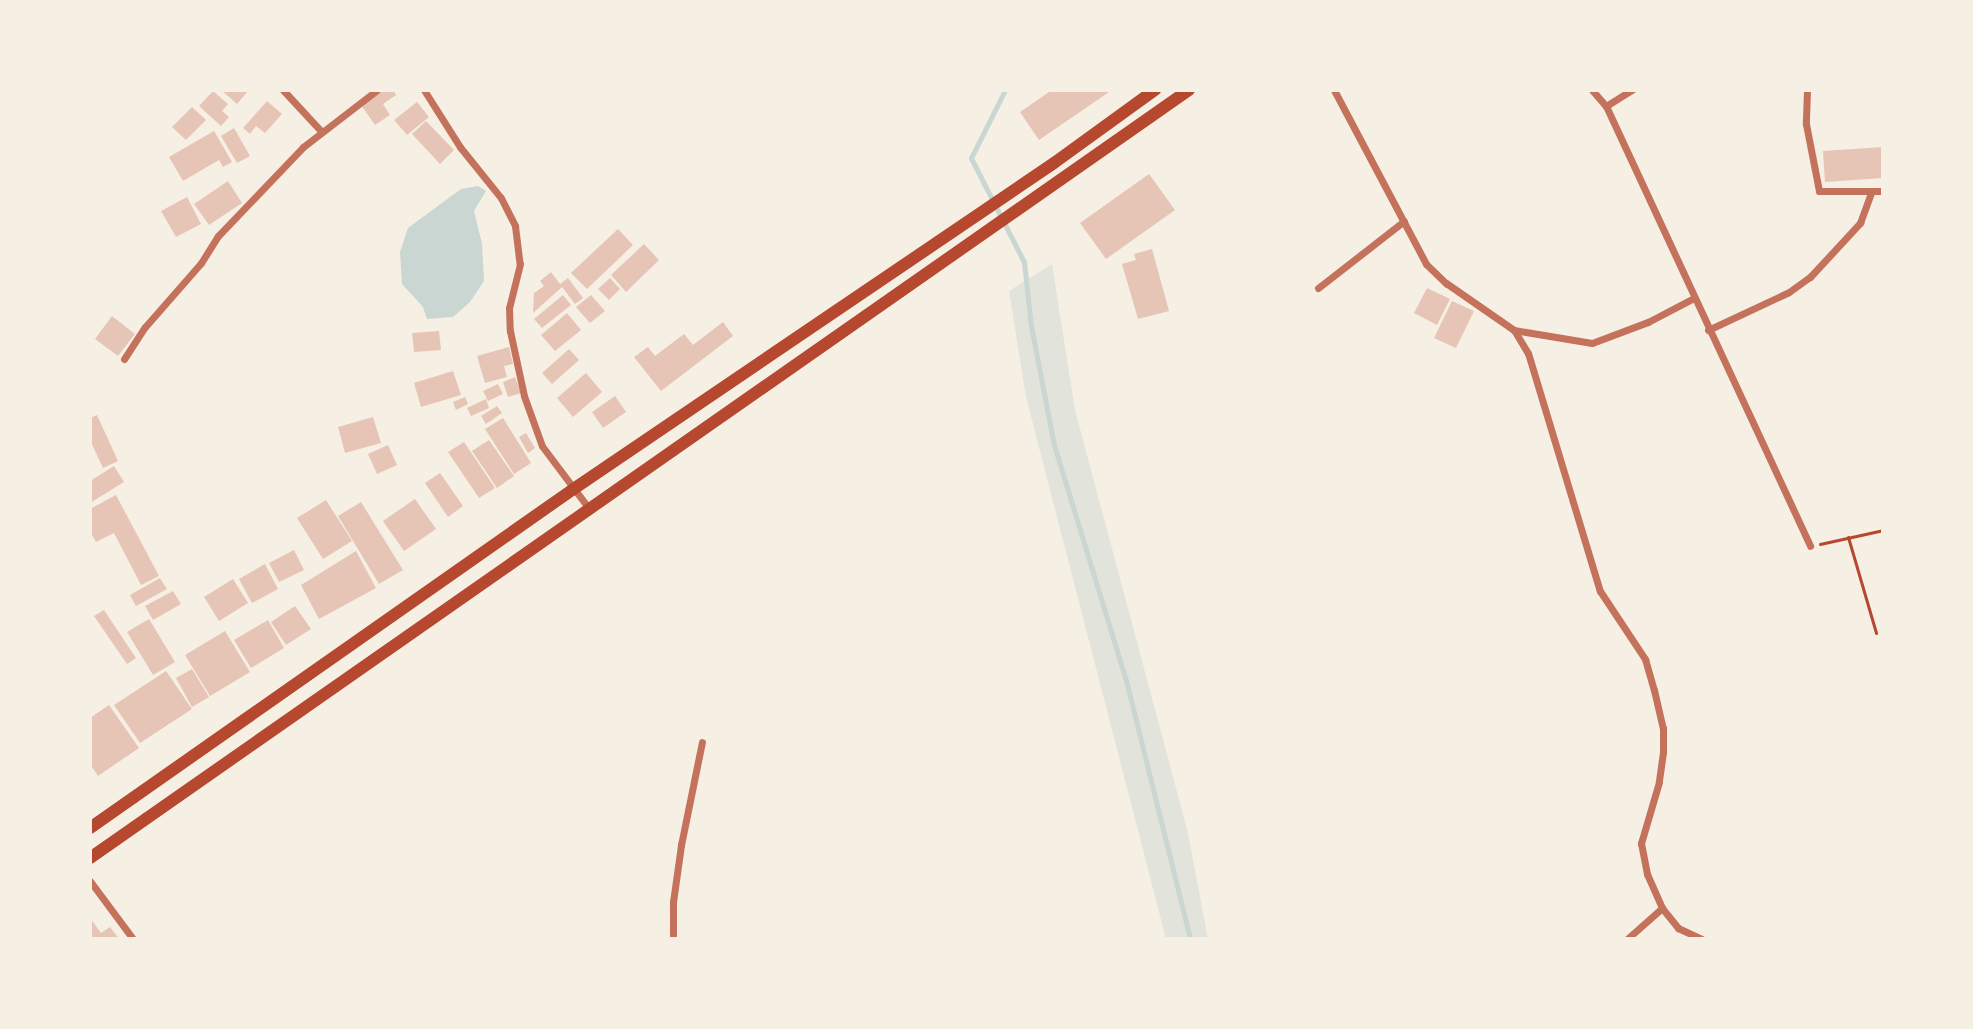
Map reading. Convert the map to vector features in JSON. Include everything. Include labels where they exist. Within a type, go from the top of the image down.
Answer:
[{"type":"highway","points":[[90,828],[572,490],[1054,163],[1155,90]]},
{"type":"highway","points":[[90,858],[1189,90]]},
{"type":"highway","points":[[1054,163],[1065,179]]},
{"type":"street","points":[[283,90],[321,131]]},
{"type":"street","points":[[124,359],[145,327],[201,263],[218,236],[321,131],[377,90]]},
{"type":"street","points":[[424,90],[460,147],[501,198],[515,226],[520,264],[509,308],[517,367],[542,446],[590,510]]},
{"type":"street","points":[[1334,90],[1426,264],[1446,283],[1514,330],[1528,353],[1600,591],[1645,659],[1663,728],[1659,782],[1641,843],[1647,874],[1662,908],[1678,928],[1702,939]]},
{"type":"street","points":[[1592,90],[1606,106],[1810,546]]},
{"type":"street","points":[[1606,106],[1632,90]]},
{"type":"street","points":[[1807,90],[1806,124],[1819,191],[1883,191]]},
{"type":"street","points":[[1708,330],[1789,292],[1810,277],[1860,223],[1871,192]]},
{"type":"street","points":[[1318,288],[1404,221]]},
{"type":"street","points":[[1514,330],[1592,343],[1648,322],[1694,298]]},
{"type":"street","points":[[673,939],[673,902],[681,845],[702,742]]},
{"type":"street","points":[[90,881],[133,939]]},
{"type":"street","points":[[1627,939],[1662,908]]},
{"type":"path","points":[[1810,546],[1883,530]]},
{"type":"path","points":[[1848,537],[1876,633]]},
{"type":"shaded area","points":[[478,186],[486,191],[474,211],[482,244],[484,281],[470,302],[453,317],[427,319],[423,307],[402,284],[400,252],[408,228],[461,189]]},
{"type":"shaded area","points":[[1052,264],[1075,410],[1188,833],[1208,939],[1166,939],[1026,397],[1009,291]]},
{"type":"building","points":[[221,90],[249,90],[237,104]]},
{"type":"building","points":[[377,90],[393,90],[396,95],[383,104],[390,115],[375,125],[359,102]]},
{"type":"building","points":[[1052,90],[1112,90],[1039,140],[1020,112]]},
{"type":"building","points":[[213,91],[228,104],[222,111],[229,117],[221,126],[199,106]]},
{"type":"building","points":[[267,101],[282,114],[265,133],[256,126],[250,134],[243,128]]},
{"type":"building","points":[[417,102],[429,117],[407,135],[394,120]]},
{"type":"building","points":[[192,107],[206,120],[186,140],[172,127]]},
{"type":"building","points":[[426,121],[454,150],[440,164],[412,134]]},
{"type":"building","points":[[234,128],[250,156],[237,163],[221,136]]},
{"type":"building","points":[[214,131],[232,162],[223,167],[219,160],[183,181],[169,157]]},
{"type":"building","points":[[1883,147],[1883,178],[1825,182],[1823,151]]},
{"type":"building","points":[[1149,174],[1175,210],[1106,259],[1080,223]]},
{"type":"building","points":[[228,181],[242,203],[209,225],[194,204]]},
{"type":"building","points":[[187,197],[201,224],[176,237],[161,211]]},
{"type":"building","points":[[618,229],[633,245],[587,289],[571,273]]},
{"type":"building","points":[[644,244],[659,260],[626,292],[611,275]]},
{"type":"building","points":[[1152,249],[1169,311],[1138,319],[1122,264],[1136,260],[1134,254]]},
{"type":"building","points":[[551,272],[560,284],[568,278],[583,298],[575,304],[562,287],[533,313],[534,293],[544,286],[540,281]]},
{"type":"building","points":[[610,278],[620,289],[609,300],[598,289]]},
{"type":"building","points":[[1427,288],[1450,299],[1437,325],[1414,313]]},
{"type":"building","points":[[563,295],[571,305],[542,328],[534,319]]},
{"type":"building","points":[[591,295],[605,311],[590,323],[576,307]]},
{"type":"building","points":[[1452,301],[1474,311],[1456,348],[1434,338]]},
{"type":"building","points":[[567,313],[581,330],[555,351],[541,335]]},
{"type":"building","points":[[112,316],[135,334],[118,356],[95,339]]},
{"type":"building","points":[[723,322],[733,336],[661,391],[634,357],[648,347],[655,356],[684,334],[693,345]]},
{"type":"building","points":[[439,331],[441,350],[414,352],[412,333]]},
{"type":"building","points":[[509,347],[513,364],[504,366],[507,377],[485,383],[477,356]]},
{"type":"building","points":[[569,349],[579,360],[552,384],[542,373]]},
{"type":"building","points":[[453,371],[461,395],[421,407],[414,383]]},
{"type":"building","points":[[586,373],[602,392],[573,417],[557,398]]},
{"type":"building","points":[[515,377],[521,393],[508,397],[503,382]]},
{"type":"building","points":[[498,384],[503,394],[488,401],[483,391]]},
{"type":"building","points":[[615,396],[626,412],[603,428],[592,412]]},
{"type":"building","points":[[465,397],[468,404],[456,410],[453,402]]},
{"type":"building","points":[[486,399],[489,408],[471,416],[467,408]]},
{"type":"building","points":[[497,406],[502,413],[486,424],[481,416]]},
{"type":"building","points":[[97,415],[118,461],[103,468],[90,440],[90,418]]},
{"type":"building","points":[[373,417],[381,443],[345,453],[338,427]]},
{"type":"building","points":[[503,418],[531,463],[514,474],[485,429]]},
{"type":"building","points":[[526,433],[535,448],[528,453],[519,437]]},
{"type":"building","points":[[489,440],[514,476],[497,488],[472,451]]},
{"type":"building","points":[[464,442],[495,488],[479,498],[448,452]]},
{"type":"building","points":[[388,445],[397,465],[377,474],[368,454]]},
{"type":"building","points":[[114,466],[124,482],[90,503],[90,481]]},
{"type":"building","points":[[440,473],[463,506],[448,517],[425,483]]},
{"type":"building","points":[[116,495],[159,576],[141,585],[114,533],[96,542],[90,531],[90,509]]},
{"type":"building","points":[[415,499],[436,529],[404,551],[383,521]]},
{"type":"building","points":[[326,500],[352,541],[323,559],[297,518]]},
{"type":"building","points":[[361,502],[403,570],[379,584],[338,516]]},
{"type":"building","points":[[294,550],[304,570],[279,582],[269,563]]},
{"type":"building","points":[[356,551],[376,588],[319,619],[301,585]]},
{"type":"building","points":[[265,564],[278,589],[252,603],[239,579]]},
{"type":"building","points":[[160,578],[167,589],[136,606],[130,595]]},
{"type":"building","points":[[233,579],[248,603],[219,621],[204,597]]},
{"type":"building","points":[[173,591],[181,604],[153,620],[145,606]]},
{"type":"building","points":[[295,606],[311,629],[286,645],[271,622]]},
{"type":"building","points":[[104,610],[136,658],[127,664],[94,616]]},
{"type":"building","points":[[149,619],[175,662],[153,675],[127,632]]},
{"type":"building","points":[[268,620],[284,648],[251,668],[234,640]]},
{"type":"building","points":[[225,631],[250,672],[210,696],[185,655]]},
{"type":"building","points":[[192,669],[209,697],[192,707],[176,678]]},
{"type":"building","points":[[166,671],[192,709],[140,743],[114,705]]},
{"type":"building","points":[[109,705],[139,748],[98,776],[90,764],[90,718]]},
{"type":"building","points":[[90,918],[101,933],[110,927],[119,939],[90,939]]},
{"type":"waterway","points":[[1005,90],[971,158],[1024,262],[1031,326],[1054,445],[1126,680],[1190,939]]}]
